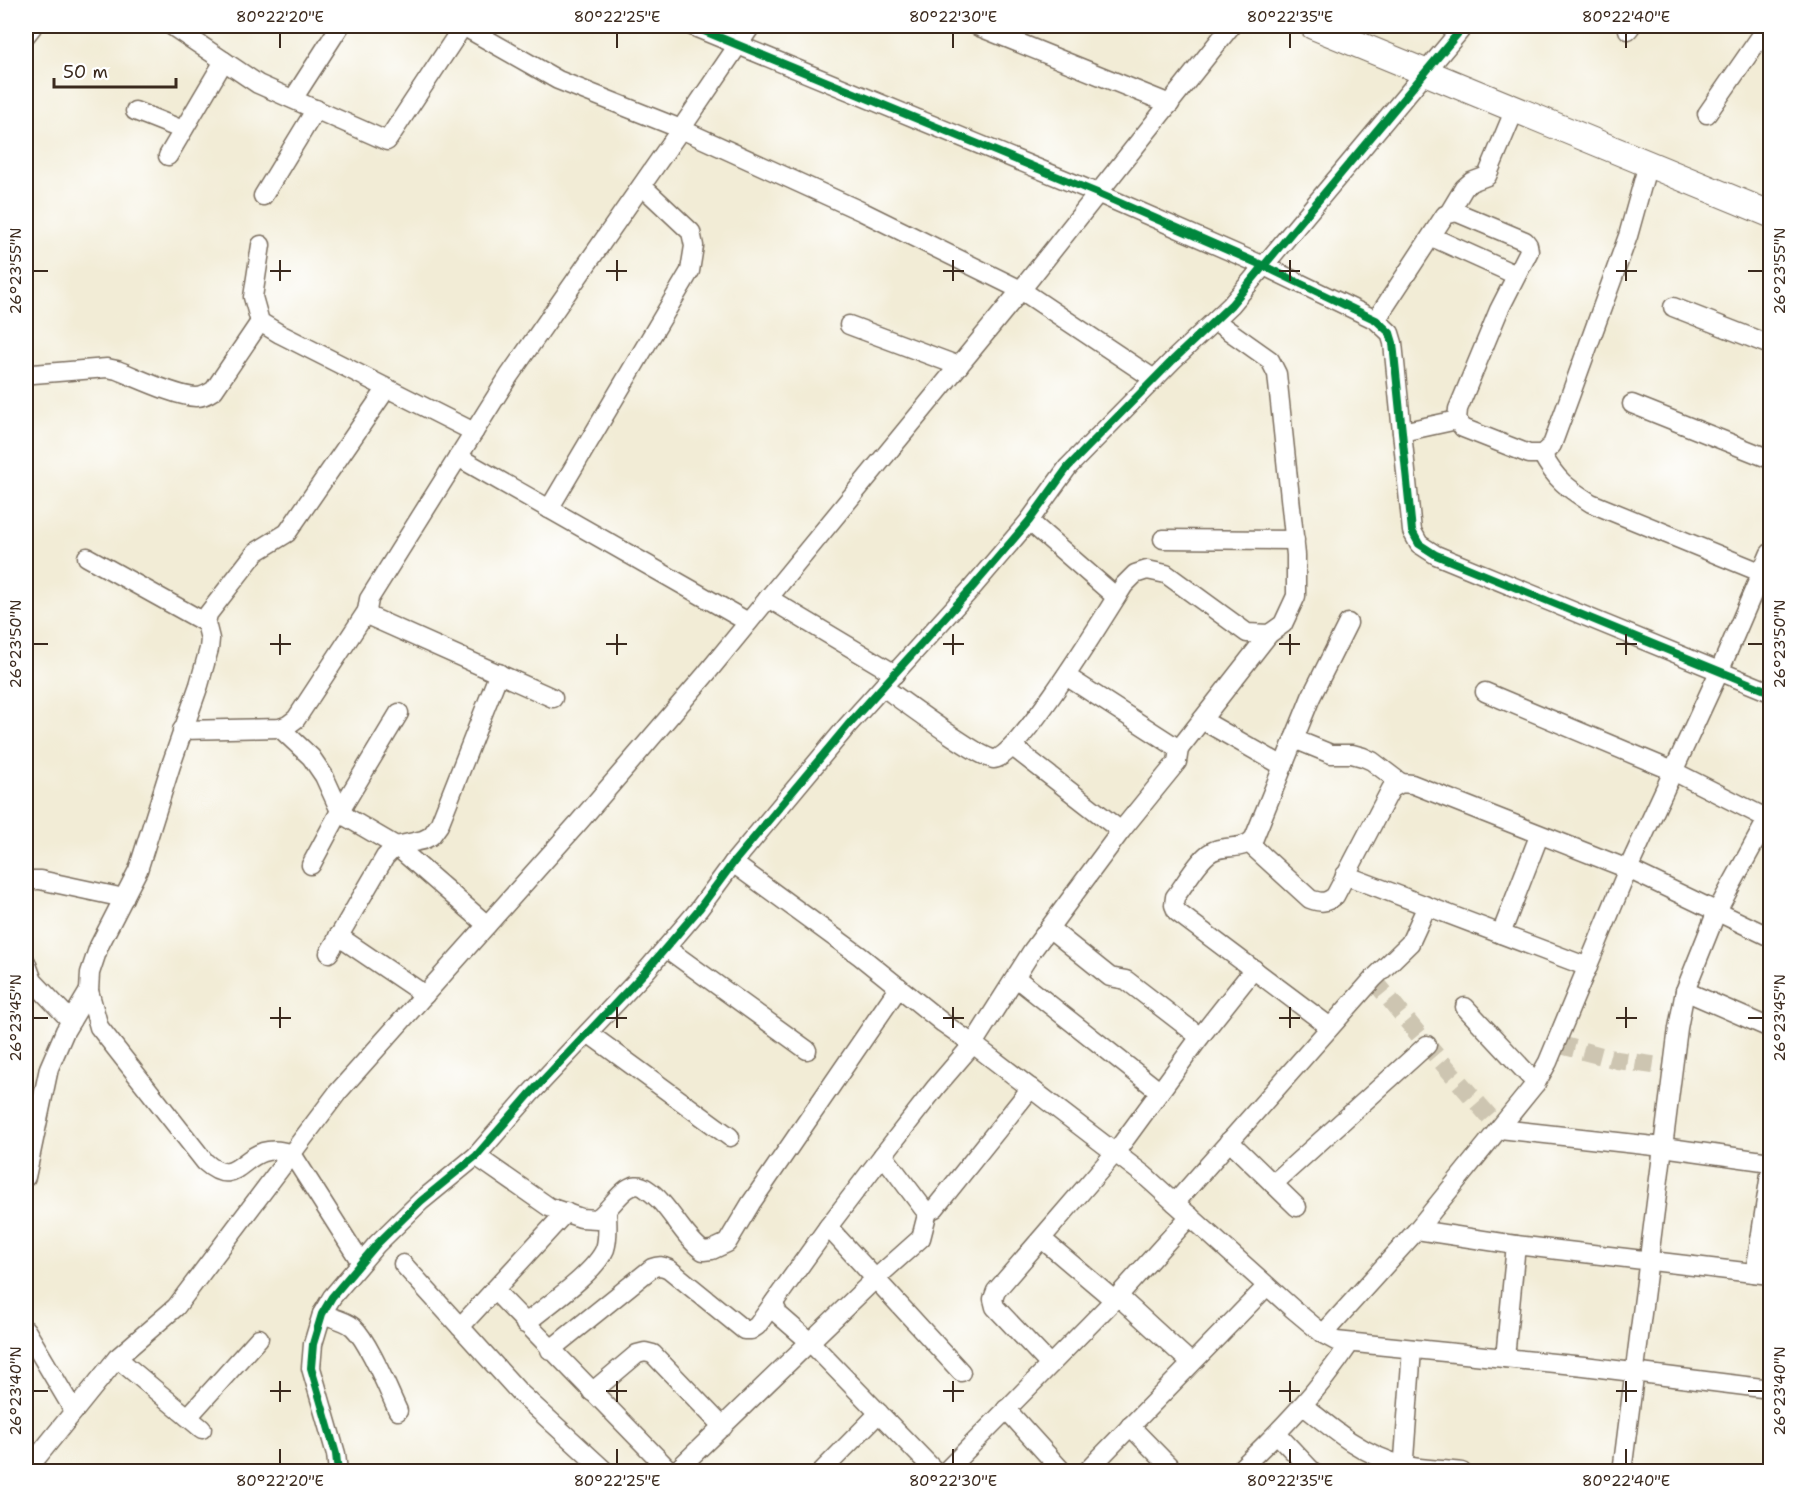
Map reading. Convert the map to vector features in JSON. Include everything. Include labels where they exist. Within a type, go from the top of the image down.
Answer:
[{"type":"street","points":[[26,35],[33,26]]},
{"type":"street","points":[[172,26],[198,33],[224,61],[258,84],[387,141],[463,26],[558,80],[681,129],[863,212],[1021,290],[1154,380]]},
{"type":"street","points":[[293,99],[340,26]]},
{"type":"street","points":[[692,26],[1097,193],[1264,266],[1376,320],[1390,333],[1393,343],[1412,531],[1419,544],[1436,555],[1770,692]]},
{"type":"street","points":[[182,730],[280,728],[296,719],[367,611],[369,599],[509,376],[751,26]]},
{"type":"street","points":[[977,26],[1170,104]]},
{"type":"street","points":[[26,1471],[117,1358],[176,1307],[338,1092],[594,805],[748,622],[1021,290],[1231,26]]},
{"type":"street","points":[[1313,26],[1770,214]]},
{"type":"street","points":[[338,1472],[336,1454],[311,1368],[313,1344],[322,1314],[360,1261],[421,1201],[476,1156],[529,1095],[666,948],[733,863],[848,725],[1029,521],[1068,467],[1215,321],[1264,266],[1464,26]]},
{"type":"street","points":[[1707,114],[1767,26]]},
{"type":"street","points":[[168,156],[224,61]]},
{"type":"street","points":[[263,196],[316,109]]},
{"type":"street","points":[[1376,320],[1464,188],[1471,182],[1487,176],[1515,109]]},
{"type":"street","points":[[135,111],[183,130]]},
{"type":"street","points":[[1449,213],[1456,212],[1525,242],[1529,251],[1499,310],[1458,409],[1457,420],[1463,428],[1529,454],[1542,454],[1552,444],[1570,396],[1628,236],[1648,164]]},
{"type":"street","points":[[549,508],[690,271],[694,246],[691,232],[642,186]]},
{"type":"street","points":[[1432,237],[1516,275]]},
{"type":"street","points":[[261,245],[253,297],[260,322],[474,432]]},
{"type":"street","points":[[1673,307],[1770,345]]},
{"type":"street","points":[[550,1350],[657,1266],[669,1269],[744,1330],[751,1330],[757,1326],[883,1155],[973,1044],[1032,951],[1121,831],[1177,762],[1180,756],[1179,749],[1269,634],[1283,624],[1296,597],[1295,540],[1277,374],[1270,360],[1215,321]]},
{"type":"street","points":[[26,372],[33,374],[107,368],[182,394],[196,397],[206,396],[214,390],[260,322]]},
{"type":"street","points":[[849,325],[959,366]]},
{"type":"street","points":[[360,1261],[292,1154],[276,1150],[261,1152],[236,1170],[225,1173],[215,1170],[205,1162],[99,1027],[89,991],[90,973],[99,946],[138,870],[209,650],[210,639],[206,623],[208,614],[256,552],[287,533],[387,388]]},
{"type":"street","points":[[1632,404],[1770,459]]},
{"type":"street","points":[[1402,432],[1457,420]]},
{"type":"street","points":[[1542,454],[1553,474],[1570,490],[1591,503],[1766,575]]},
{"type":"street","points":[[458,457],[748,622]]},
{"type":"street","points":[[1029,521],[1116,597]]},
{"type":"street","points":[[1163,539],[1295,540]]},
{"type":"street","points":[[1323,1334],[1417,1230],[1536,1083],[1557,1044],[1628,869],[1766,575],[1770,553]]},
{"type":"street","points":[[87,557],[206,623]]},
{"type":"street","points":[[768,598],[889,681],[962,742],[992,759],[1001,758],[1013,747],[1066,676],[1124,585],[1135,574],[1147,570],[1166,574],[1247,633],[1269,634]]},
{"type":"street","points":[[367,611],[371,617],[553,698]]},
{"type":"street","points":[[1330,1027],[1177,912],[1174,905],[1175,897],[1207,854],[1224,848],[1244,847],[1254,838],[1311,697],[1348,623]]},
{"type":"street","points":[[329,953],[381,862],[396,846],[423,840],[431,836],[439,825],[499,673]]},
{"type":"street","points":[[1066,676],[1179,749]]},
{"type":"street","points":[[1485,692],[1673,771],[1769,819],[1717,911],[1685,991],[1622,1472]]},
{"type":"street","points":[[311,865],[340,811],[399,713]]},
{"type":"street","points":[[1202,720],[1283,766]]},
{"type":"street","points":[[280,728],[311,757],[324,776],[340,811],[396,846],[487,926]]},
{"type":"street","points":[[1294,739],[1331,754],[1352,754],[1372,760],[1401,783],[1412,784],[1539,836],[1628,869],[1770,937]]},
{"type":"street","points":[[1013,747],[1121,831]]},
{"type":"street","points":[[1250,844],[1310,899],[1320,902],[1328,901],[1335,896],[1385,797],[1391,789],[1401,783]]},
{"type":"street","points":[[1501,934],[1539,836]]},
{"type":"street","points":[[733,863],[860,956],[943,1023],[1115,1153],[1323,1334],[1336,1341],[1634,1372],[1770,1389]]},
{"type":"street","points":[[1346,875],[1588,967]]},
{"type":"street","points":[[26,880],[50,882],[124,898]]},
{"type":"street","points":[[1175,1203],[1373,979],[1410,944],[1427,906]]},
{"type":"street","points":[[1049,928],[1110,977],[1126,980],[1200,1037]]},
{"type":"street","points":[[338,936],[425,995]]},
{"type":"street","points":[[666,948],[807,1050]]},
{"type":"street","points":[[26,962],[33,981],[71,1022]]},
{"type":"street","points":[[1050,1365],[995,1307],[993,1299],[996,1291],[1115,1153],[1159,1091],[1254,969]]},
{"type":"street","points":[[1016,978],[1159,1091]]},
{"type":"street","points":[[476,1156],[549,1207],[581,1218],[597,1219],[627,1189],[635,1185],[644,1187],[674,1216],[694,1245],[703,1251],[711,1250],[727,1243],[758,1193],[898,987]]},
{"type":"street","points":[[26,1177],[50,1068],[71,1022],[89,991]]},
{"type":"street","points":[[1685,991],[1770,1028]]},
{"type":"street","points":[[1465,1007],[1536,1083]]},
{"type":"street","points":[[588,1032],[730,1137]]},
{"type":"street","points":[[1273,1184],[1427,1045]]},
{"type":"street","points":[[928,1211],[935,1208],[1030,1088]]},
{"type":"street","points":[[1500,1129],[1663,1147],[1770,1162]]},
{"type":"street","points":[[1229,1142],[1297,1207]]},
{"type":"street","points":[[883,1155],[923,1208],[928,1211]]},
{"type":"street","points":[[1417,1230],[1515,1245],[1763,1274],[1770,1174]]},
{"type":"street","points":[[525,1324],[591,1269],[604,1251],[608,1239],[607,1211]]},
{"type":"street","points":[[494,1290],[550,1350],[673,1472],[921,1238],[928,1211]]},
{"type":"street","points":[[460,1327],[566,1212]]},
{"type":"street","points":[[945,1472],[1116,1298],[1190,1216]]},
{"type":"street","points":[[828,1227],[961,1372]]},
{"type":"street","points":[[1042,1239],[1116,1298],[1191,1363]]},
{"type":"street","points":[[1505,1358],[1515,1245]]},
{"type":"street","points":[[403,1264],[520,1393],[606,1472]]},
{"type":"street","points":[[1086,1472],[1267,1286]]},
{"type":"street","points":[[776,1301],[775,1307],[779,1315],[810,1342],[936,1472]]},
{"type":"street","points":[[322,1314],[348,1323],[354,1328],[373,1359],[398,1411]]},
{"type":"street","points":[[26,1330],[74,1411]]},
{"type":"street","points":[[188,1417],[259,1338]]},
{"type":"street","points":[[1237,1472],[1304,1406],[1350,1343]]},
{"type":"street","points":[[1403,1468],[1412,1349]]},
{"type":"street","points":[[592,1392],[637,1354],[645,1352],[653,1354],[723,1427]]},
{"type":"street","points":[[117,1358],[202,1429]]},
{"type":"street","points":[[1304,1406],[1346,1441],[1371,1455],[1403,1468],[1462,1472]]},
{"type":"street","points":[[1006,1409],[1063,1472]]},
{"type":"street","points":[[821,1472],[879,1413]]},
{"type":"street","points":[[1130,1426],[1175,1472]]},
{"type":"street","points":[[1277,1434],[1313,1472]]},
{"type":"tunnel","points":[[1373,979],[1500,1129]]},
{"type":"tunnel","points":[[1557,1044],[1617,1060],[1674,1068]]},
{"type":"cycle path","points":[[692,26],[1097,193],[1264,266],[1376,320],[1390,333],[1393,343],[1412,531],[1419,544],[1436,555],[1770,692]]},
{"type":"cycle path","points":[[338,1472],[336,1454],[311,1368],[313,1344],[322,1314],[332,1297],[377,1244],[421,1201],[476,1156],[529,1095],[646,971],[848,725],[1029,521],[1068,467],[1173,360],[1231,305],[1464,26]]}]
